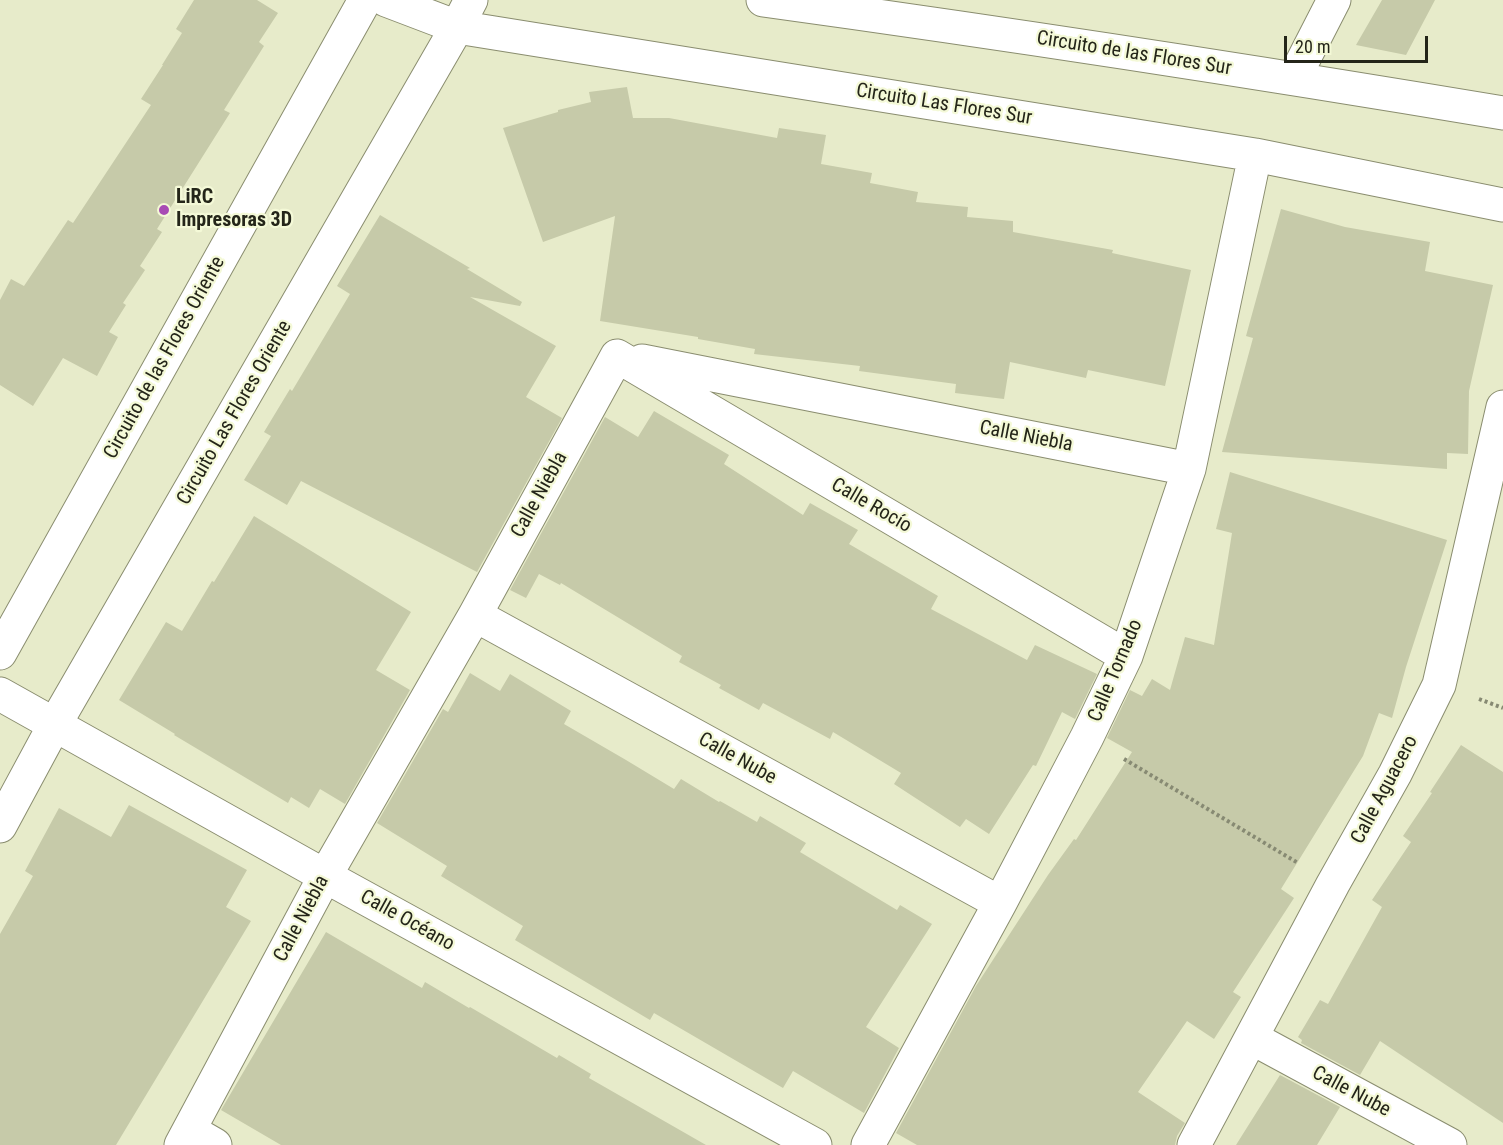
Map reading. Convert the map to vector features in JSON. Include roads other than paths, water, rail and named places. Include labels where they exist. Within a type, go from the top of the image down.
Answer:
[{"type":"street","name":"Circuito de las Flores Oriente","points":[[0,654],[366,0]]},
{"type":"street","name":"Circuito Las Flores Sur","points":[[386,0],[1256,155],[1503,205]]},
{"type":"street","name":"Circuito de las Flores Sur","points":[[763,0],[903,9],[1503,113]]},
{"type":"street","points":[[1294,78],[1334,0]]},
{"type":"street","name":"Circuito Las Flores Oriente","points":[[0,826],[55,724],[464,14]]},
{"type":"street","name":"Calle Tornado","points":[[868,1145],[1000,903],[1087,737],[1126,656],[1190,469],[1256,155]]},
{"type":"street","name":"Calle Niebla","points":[[195,1140],[324,876],[475,615],[616,356],[1190,469]]},
{"type":"street","name":"Calle Rocío","points":[[616,356],[1126,656]]},
{"type":"street","name":"Calle Aguacero","points":[[1194,1145],[1395,774],[1439,686],[1503,406]]},
{"type":"street","name":"Calle Nube","points":[[475,615],[1000,903]]},
{"type":"street","name":"Calle Océano","points":[[0,694],[324,876],[815,1145]]},
{"type":"street","name":"Calle Nube","points":[[1252,1038],[1450,1145]]},
{"type":"place","name":"LiRC Impresoras 3D","points":[[164,210]]}]
